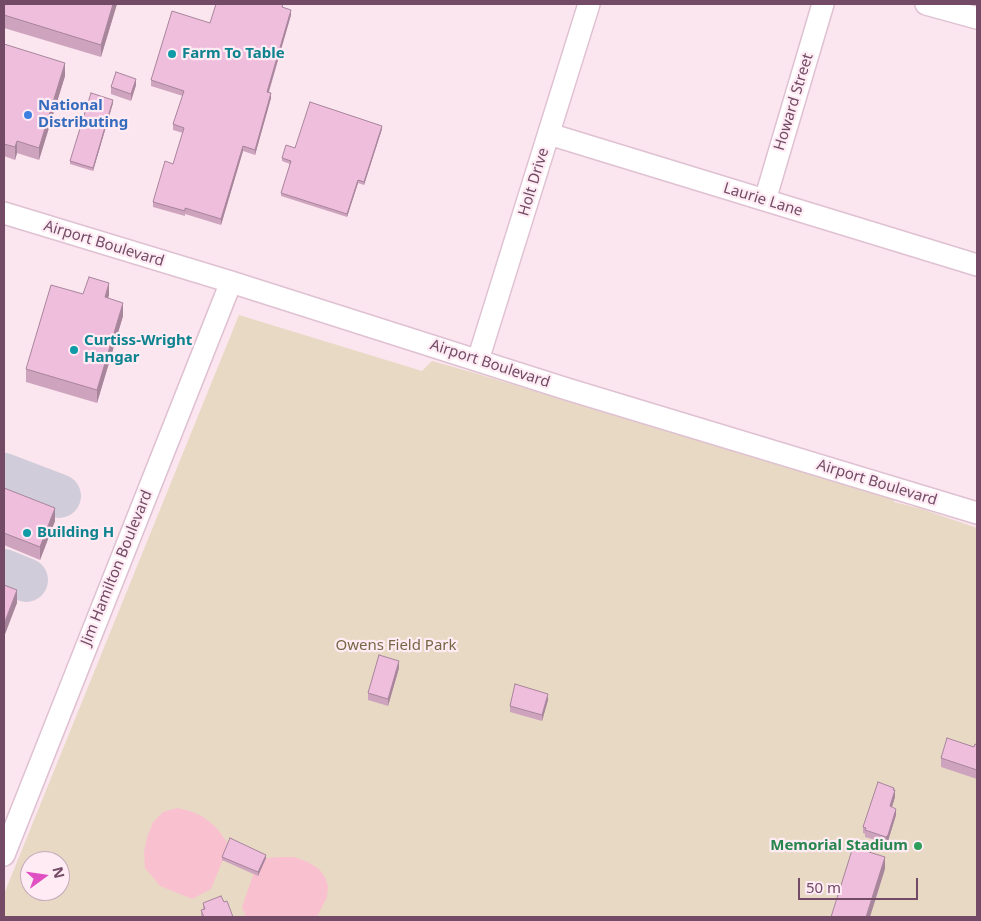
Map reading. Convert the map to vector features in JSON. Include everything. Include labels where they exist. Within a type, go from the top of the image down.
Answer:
[{"type":"street","name":"Holt Drive","points":[[478,360],[588,4]]},
{"type":"street","name":"Howard Street","points":[[765,200],[823,4]]},
{"type":"street","points":[[926,4],[977,18]]},
{"type":"street","name":"Laurie Lane","points":[[549,134],[977,265]]},
{"type":"street","name":"Airport Boulevard","points":[[4,213],[231,282],[567,389],[977,513]]},
{"type":"street","name":"Jim Hamilton Boulevard","points":[[4,855],[231,282]]},
{"type":"green space","name":"Owens Field Park","points":[[239,315],[422,371],[432,361],[478,374],[894,500],[894,502],[922,509],[977,528],[977,917],[4,917],[4,894],[20,855],[20,901],[70,901],[70,851],[21,851]]},
{"type":"sand","points":[[177,808],[202,816],[216,827],[229,845],[211,889],[192,899],[160,886],[145,868],[144,852],[153,822],[163,812]]},
{"type":"sand","points":[[294,857],[308,862],[319,869],[325,877],[328,886],[327,897],[317,917],[246,917],[242,907],[257,864],[267,858]]},
{"type":"building","points":[[4,4],[113,4],[101,45],[4,15]]},
{"type":"building","points":[[216,4],[283,4],[282,7],[291,10],[267,92],[271,93],[255,150],[243,146],[221,219],[185,208],[185,211],[153,202],[165,161],[173,164],[184,128],[173,124],[184,91],[151,80],[172,11],[210,23]]},
{"type":"building","name":"National Distributing","points":[[4,44],[65,63],[39,148],[17,141],[15,147],[4,144]]},
{"type":"building","points":[[116,72],[136,79],[131,94],[111,87]]},
{"type":"building","points":[[91,93],[113,100],[93,168],[70,161]]},
{"type":"building","points":[[310,102],[382,126],[364,182],[358,180],[347,214],[281,193],[291,161],[282,158],[286,145],[295,148]]},
{"type":"building","name":"Curtiss-Wright Hangar","points":[[89,277],[109,283],[105,297],[123,303],[97,390],[26,369],[51,285],[83,294]]},
{"type":"building","name":"Building H","points":[[4,488],[55,508],[40,547],[4,533]]},
{"type":"building","points":[[4,585],[17,590],[4,624]]},
{"type":"building","points":[[379,655],[399,661],[388,699],[368,693]]},
{"type":"building","points":[[515,684],[548,694],[542,715],[510,706]]},
{"type":"building","points":[[947,738],[974,747],[975,744],[977,745],[977,770],[941,758]]},
{"type":"building","points":[[878,782],[895,790],[890,806],[896,809],[886,837],[865,830],[866,828],[863,827]]},
{"type":"building","points":[[230,838],[266,855],[258,872],[222,857]]},
{"type":"building","points":[[853,847],[885,857],[866,917],[831,917]]},
{"type":"building","points":[[221,896],[224,902],[227,901],[233,917],[204,917],[201,910],[205,909],[203,903]]},
{"type":"taxiway","points":[[4,475],[59,496]]},
{"type":"taxiway","points":[[4,571],[26,580]]},
{"type":"place","name":"Farm To Table","points":[[172,54]]},
{"type":"place","name":"National Distributing","points":[[28,115]]},
{"type":"place","name":"Curtiss-Wright Hangar","points":[[74,350]]},
{"type":"place","name":"Building H","points":[[27,533]]},
{"type":"place","name":"Memorial Stadium","points":[[918,846]]}]
